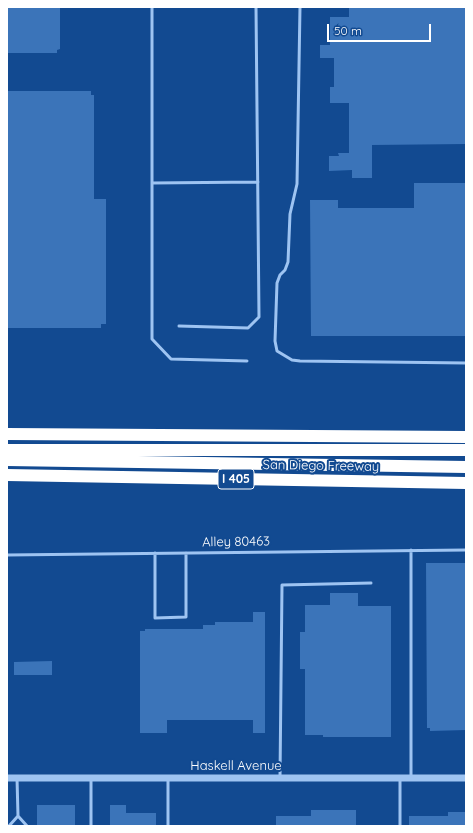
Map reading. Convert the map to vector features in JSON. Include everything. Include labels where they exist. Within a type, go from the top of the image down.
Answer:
[{"type":"highway","points":[[7,434],[466,437]]},
{"type":"highway","points":[[7,450],[466,450]]},
{"type":"highway","points":[[7,460],[466,468]]},
{"type":"highway","name":"San Diego Freeway","points":[[7,475],[466,483]]},
{"type":"street","name":"Haskell Avenue","points":[[7,778],[466,778]]},
{"type":"lane","points":[[152,7],[152,339],[171,359],[248,361]]},
{"type":"lane","points":[[179,326],[248,328],[258,316],[256,7]]},
{"type":"lane","points":[[300,7],[297,184],[290,214],[288,262],[286,270],[280,275],[277,283],[275,341],[277,351],[292,360],[300,361],[466,363]]},
{"type":"lane","points":[[152,183],[258,182]]},
{"type":"lane","points":[[411,550],[411,778]]},
{"type":"lane","name":"Alley 80463","points":[[7,555],[466,550]]},
{"type":"lane","points":[[155,553],[155,618],[186,617],[186,553]]},
{"type":"lane","points":[[280,778],[282,585],[372,583]]},
{"type":"lane","points":[[17,778],[18,816],[27,826]]},
{"type":"lane","points":[[91,778],[91,826]]},
{"type":"lane","points":[[168,778],[168,826]]},
{"type":"lane","points":[[400,778],[400,826]]},
{"type":"lane","points":[[9,826],[18,816]]},
{"type":"building","points":[[7,7],[60,7],[60,49],[57,50],[57,53],[7,53]]},
{"type":"building","points":[[349,7],[466,7],[466,144],[372,145],[372,178],[352,178],[352,170],[329,171],[329,156],[339,156],[338,153],[349,153],[349,103],[330,103],[330,87],[334,87],[334,58],[320,58],[320,45],[330,45],[330,17],[349,17]]},
{"type":"building","points":[[7,91],[91,91],[91,95],[94,95],[94,199],[106,199],[106,324],[101,324],[101,328],[7,328]]},
{"type":"building","points":[[414,183],[466,183],[466,336],[311,336],[310,200],[338,200],[338,208],[414,208]]},
{"type":"building","points":[[426,563],[466,563],[466,730],[430,731],[430,728],[427,728]]},
{"type":"building","points":[[330,593],[358,593],[358,606],[391,606],[391,737],[323,737],[323,735],[305,735],[305,669],[300,669],[300,632],[305,632],[305,605],[330,605]]},
{"type":"building","points":[[253,612],[265,612],[265,733],[253,733],[253,720],[167,720],[167,733],[140,733],[140,631],[145,631],[145,629],[203,629],[203,625],[215,625],[215,622],[253,622]]},
{"type":"building","points":[[52,661],[52,675],[14,675],[14,662]]},
{"type":"building","points":[[37,805],[75,805],[75,826],[37,826]]},
{"type":"building","points":[[110,805],[126,805],[126,813],[156,813],[156,826],[110,826]]},
{"type":"building","points":[[311,810],[356,810],[356,826],[276,826],[276,816],[311,816]]},
{"type":"building","points":[[448,812],[465,812],[466,826],[409,826],[409,816],[448,816]]}]
